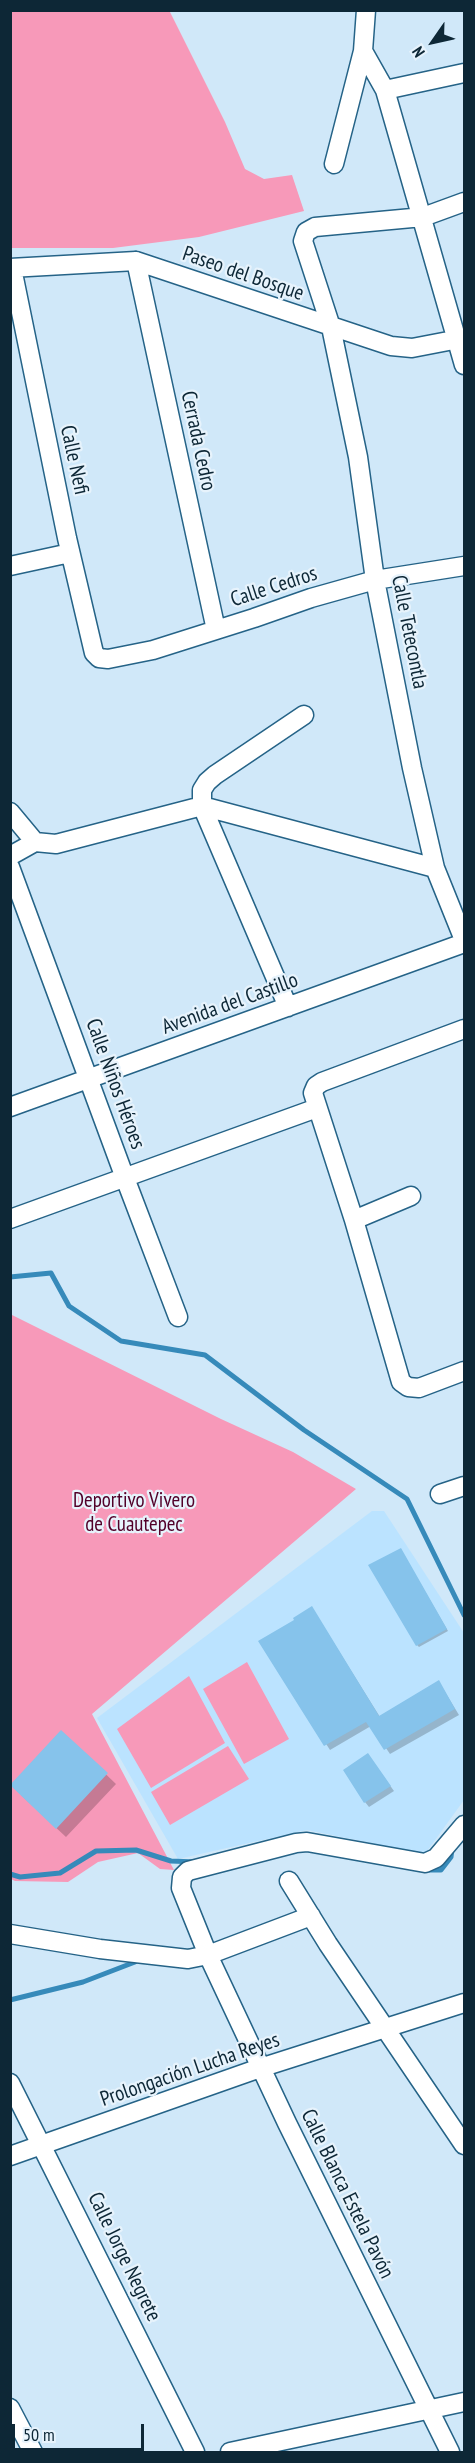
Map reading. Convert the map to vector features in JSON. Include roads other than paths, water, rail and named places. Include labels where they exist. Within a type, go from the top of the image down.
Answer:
[{"type":"street","points":[[334,164],[363,51],[366,10]]},
{"type":"street","points":[[363,51],[385,90],[462,339],[465,365]]},
{"type":"street","points":[[385,90],[465,73]]},
{"type":"street","points":[[423,217],[465,202]]},
{"type":"street","name":"Calle Tetecontla","points":[[423,217],[315,227],[306,232],[303,241],[331,327],[358,457],[375,580],[412,768],[435,868],[465,941]]},
{"type":"street","name":"Paseo del Bosque","points":[[11,268],[136,261],[391,346],[412,348],[462,339]]},
{"type":"street","name":"Cerrada Cedro","points":[[136,261],[216,630]]},
{"type":"street","name":"Calle Nefi","points":[[11,268],[70,552],[94,653],[99,658]]},
{"type":"street","points":[[10,566],[70,552]]},
{"type":"street","name":"Calle Cedros","points":[[99,658],[108,659],[153,650],[311,598],[375,580],[465,566]]},
{"type":"street","points":[[288,1007],[202,806],[202,790],[207,782],[304,715]]},
{"type":"street","points":[[10,856],[35,842],[56,844],[202,806],[435,868]]},
{"type":"street","points":[[10,812],[35,842]]},
{"type":"street","name":"Calle Niños Héroes","points":[[10,867],[178,1317]]},
{"type":"street","name":"Avenida del Castillo","points":[[10,1107],[465,941]]},
{"type":"street","points":[[465,1029],[322,1082],[316,1086],[313,1093],[354,1220],[401,1382],[408,1387],[419,1388],[465,1371]]},
{"type":"street","points":[[10,1219],[317,1108]]},
{"type":"street","points":[[354,1220],[411,1196]]},
{"type":"street","points":[[441,1494],[465,1486]]},
{"type":"street","name":"Calle Blanca Estela Pavón","points":[[450,2452],[260,2068],[208,1955],[182,1888],[182,1877],[188,1871],[307,1842],[418,1863],[430,1862],[461,1828]]},
{"type":"street","points":[[289,1881],[385,2030],[465,2145]]},
{"type":"street","points":[[10,1934],[100,1949],[188,1959],[208,1955],[311,1916]]},
{"type":"street","name":"Prolongación Lucha Reyes","points":[[10,2156],[260,2068],[465,2003]]},
{"type":"street","name":"Calle Jorge Negrete","points":[[10,2083],[195,2452]]},
{"type":"street","points":[[230,2452],[465,2402]]},
{"type":"street","points":[[10,2408],[33,2452]]},
{"type":"waterway","points":[[10,1277],[51,1273],[69,1306],[121,1341],[205,1355],[304,1430],[407,1499],[464,1615]]},
{"type":"waterway","points":[[424,1870],[441,1870],[451,1857],[452,1849]]},
{"type":"waterway","points":[[10,1874],[20,1877],[60,1873],[96,1851],[136,1850],[171,1861],[196,1862]]},
{"type":"waterway","points":[[10,2000],[83,1982],[135,1962]]},
{"type":"park label","name":"Deportivo Vivero de Cuautepec","points":[[134,1513]]}]
